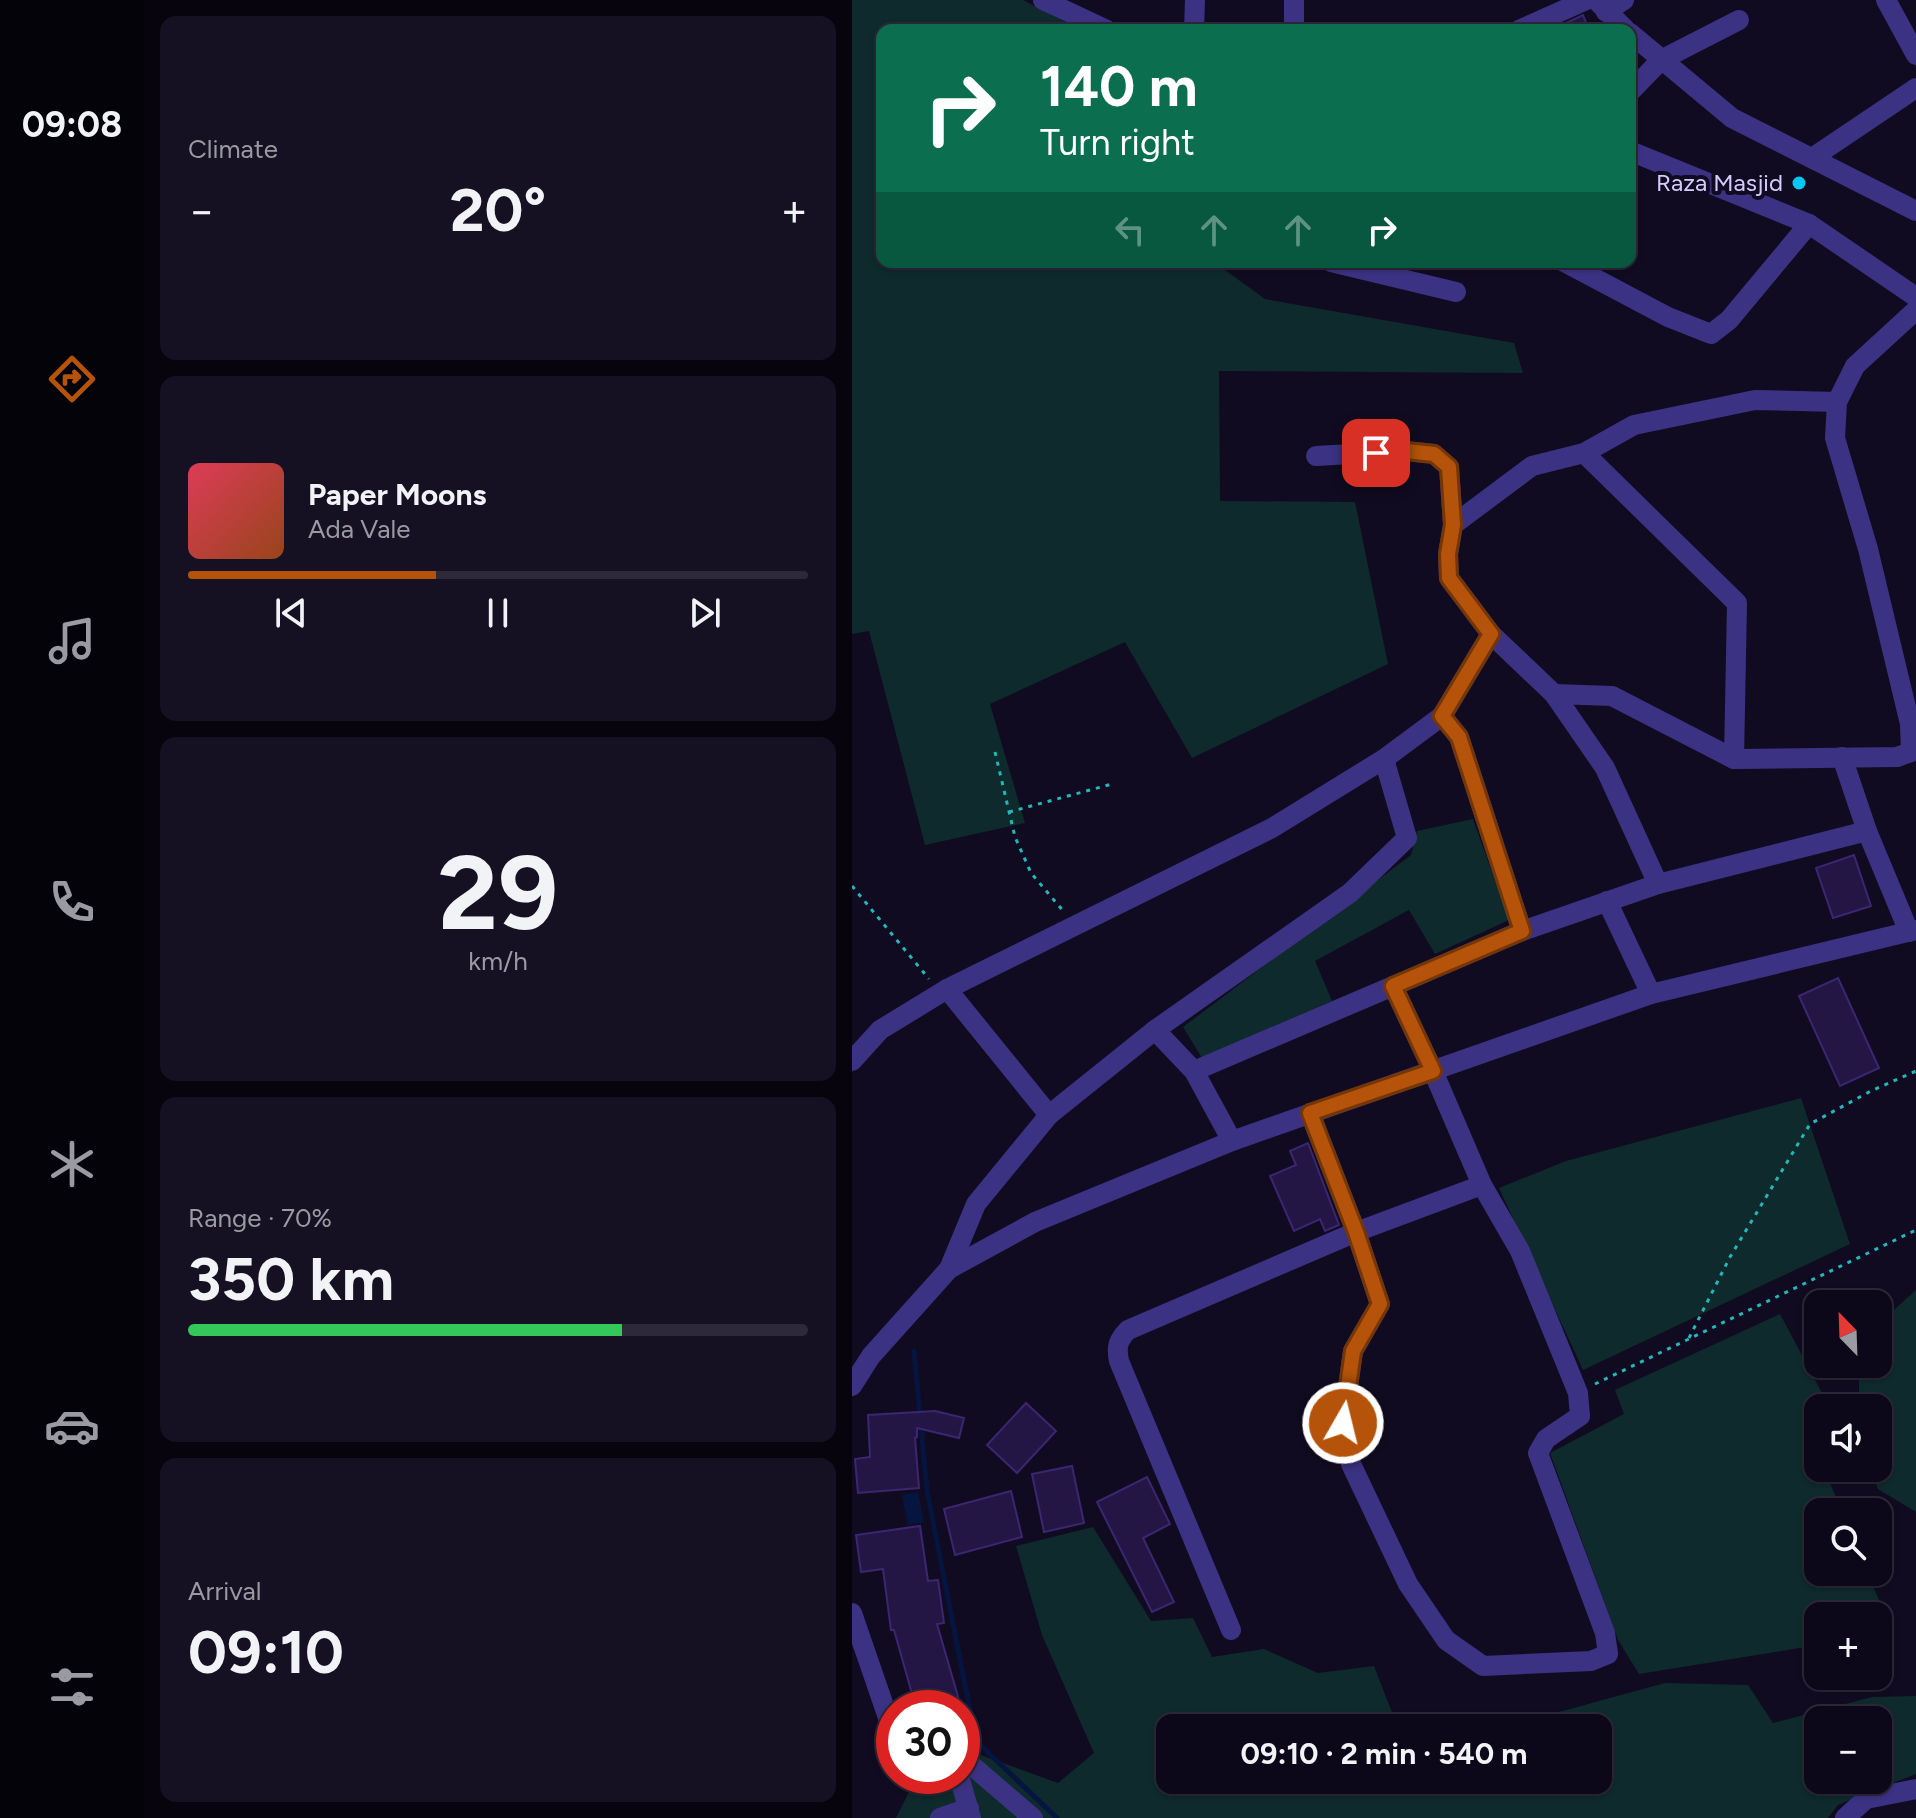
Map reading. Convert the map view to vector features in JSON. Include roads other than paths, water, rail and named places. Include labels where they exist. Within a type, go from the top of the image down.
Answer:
[{"type":"street","points":[[1043,0],[1094,24]]},
{"type":"street","points":[[1194,24],[1195,0]]},
{"type":"street","points":[[1294,0],[1294,24]]},
{"type":"street","points":[[1532,24],[1586,0]]},
{"type":"street","points":[[1601,6],[1624,0]]},
{"type":"street","points":[[1886,0],[1916,55]]},
{"type":"street","points":[[1601,6],[1620,24]]},
{"type":"street","points":[[1636,86],[1661,60],[1739,20]]},
{"type":"street","points":[[1636,39],[1732,118],[1916,211]]},
{"type":"street","points":[[1812,158],[1916,88]]},
{"type":"street","points":[[1636,153],[1809,224],[1916,297]]},
{"type":"street","points":[[1575,268],[1668,317],[1711,334],[1729,320],[1809,224]]},
{"type":"street","points":[[1356,268],[1456,292]]},
{"type":"street","points":[[1554,694],[1612,696],[1734,759],[1897,757],[1911,752],[1910,724],[1868,549],[1835,438],[1837,402],[1855,366],[1916,310]]},
{"type":"street","points":[[1453,525],[1532,466],[1584,453],[1634,425],[1755,400],[1837,402]]},
{"type":"street","points":[[1316,456],[1406,451],[1434,454],[1449,467],[1453,525],[1448,554],[1449,578],[1491,634],[1554,694],[1605,768],[1658,884]]},
{"type":"street","points":[[1584,453],[1737,603],[1734,759]]},
{"type":"street","points":[[852,1061],[880,1030],[947,989],[1272,828],[1384,759],[1442,716],[1491,634]]},
{"type":"street","points":[[1442,716],[1459,737],[1522,931]]},
{"type":"street","points":[[949,1269],[1035,1222],[1232,1141],[1310,1113],[1651,994],[1913,931],[1867,831],[1842,757]]},
{"type":"street","points":[[852,1386],[871,1356],[949,1269],[976,1204],[1049,1115],[1155,1030],[1350,893],[1407,838],[1384,759]]},
{"type":"street","points":[[1194,1071],[1522,931],[1658,884],[1867,831]]},
{"type":"street","points":[[1607,901],[1651,994]]},
{"type":"street","points":[[1310,1113],[1380,1304],[1353,1351],[1343,1423],[1351,1464],[1408,1584],[1446,1640],[1483,1666],[1591,1661],[1608,1654],[1605,1633],[1538,1453],[1546,1439],[1580,1416],[1578,1393],[1520,1251],[1482,1185],[1393,986]]},
{"type":"street","points":[[947,989],[1049,1115]]},
{"type":"street","points":[[1155,1030],[1194,1071],[1232,1141]]},
{"type":"street","points":[[1231,1630],[1119,1361],[1117,1350],[1120,1339],[1128,1330],[1356,1232],[1482,1185]]},
{"type":"street","points":[[852,1613],[879,1690]]},
{"type":"street","points":[[980,1772],[1033,1818]]},
{"type":"street","points":[[1845,1818],[1866,1799],[1916,1789]]},
{"type":"street","points":[[940,1818],[970,1813]]},
{"type":"water","points":[[918,1492],[924,1522],[908,1525],[902,1495]]},
{"type":"waterway","points":[[914,1351],[927,1491],[976,1741],[1057,1818]]},
{"type":"place","name":"Raza Masjid","points":[[1799,183]]}]
